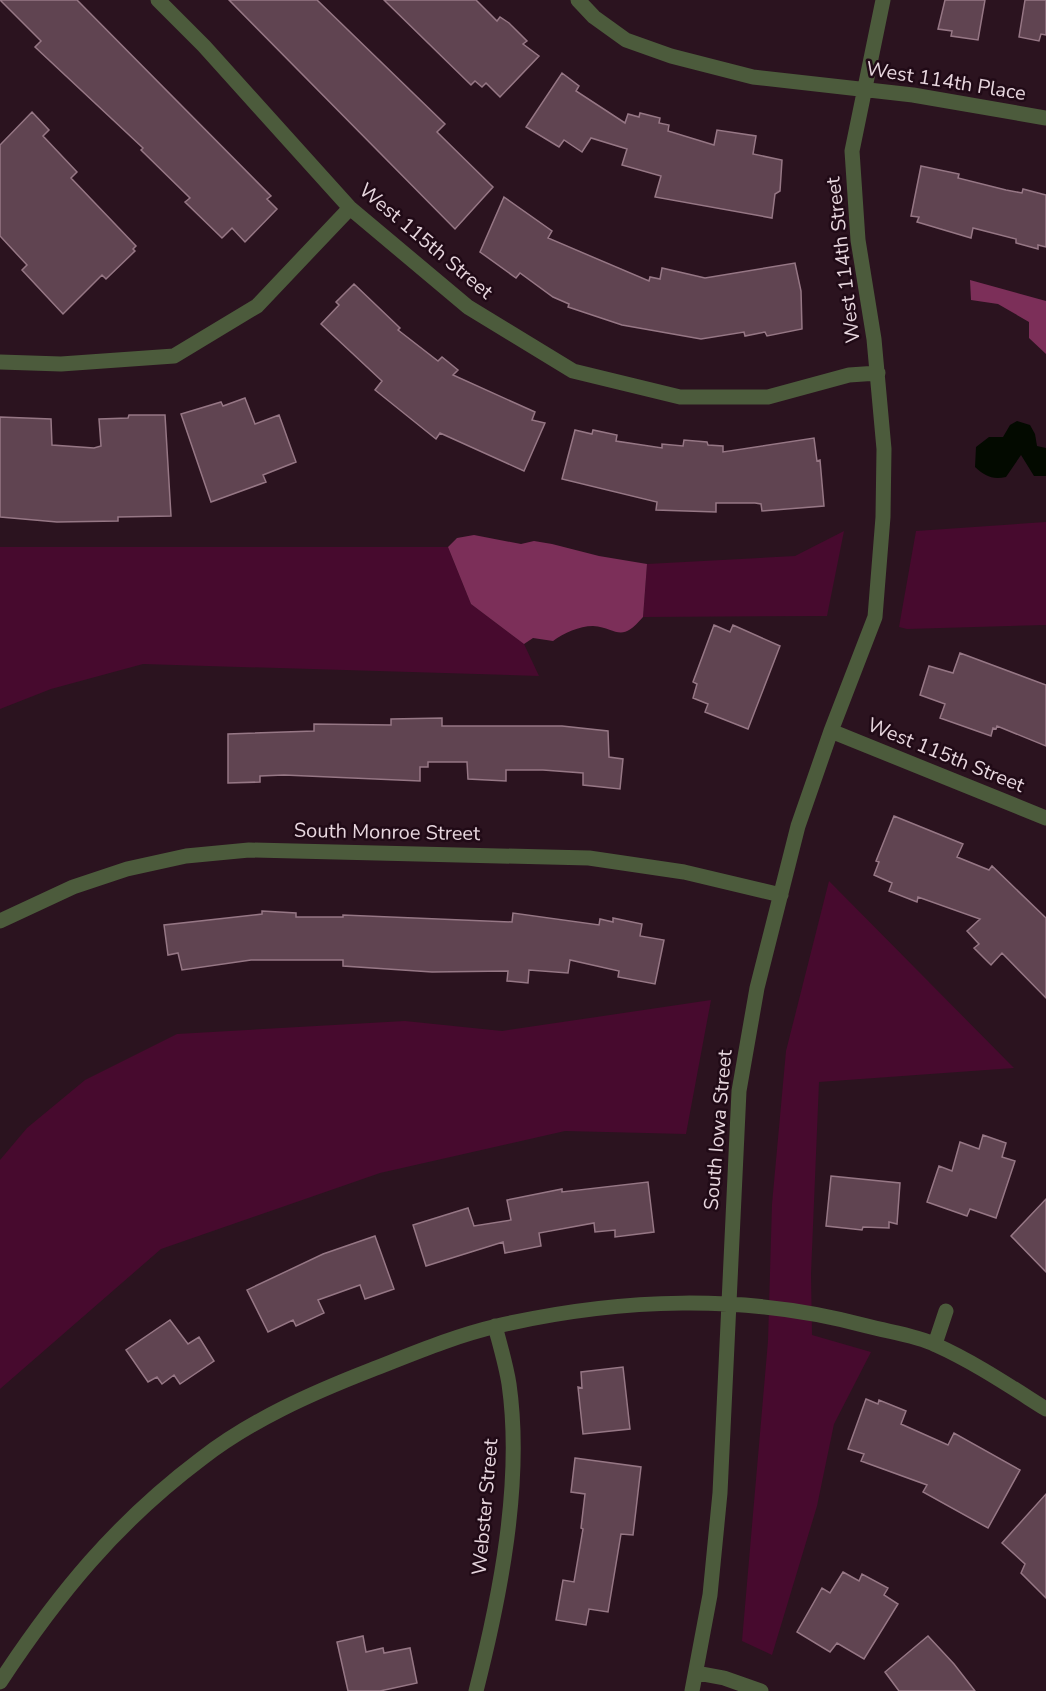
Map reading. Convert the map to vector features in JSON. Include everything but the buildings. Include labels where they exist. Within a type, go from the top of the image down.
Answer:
[{"type":"street","name":"West 115th Street","points":[[158,0],[204,46],[350,208],[468,307],[573,371],[680,397],[768,397],[849,375],[878,373]]},
{"type":"street","name":"West 114th Place","points":[[578,0],[594,17],[626,40],[671,56],[753,77],[913,95],[1046,118]]},
{"type":"street","name":"West 114th Street","points":[[883,0],[852,150],[858,240],[878,373],[884,449],[883,518]]},
{"type":"street","points":[[0,362],[61,364],[174,356],[257,306],[350,208]]},
{"type":"street","name":"South Iowa Street","points":[[692,1691],[710,1595],[720,1493],[727,1302],[739,1091],[757,988],[798,826],[831,731],[875,617],[883,518]]},
{"type":"street","name":"West 115th Street","points":[[831,731],[1046,818]]},
{"type":"street","name":"South Monroe Street","points":[[0,921],[73,888],[127,869],[186,856],[249,850],[589,858],[684,872],[781,895]]},
{"type":"street","points":[[0,1682],[44,1616],[81,1569],[138,1512],[202,1458],[263,1419],[334,1384],[405,1356],[495,1326],[610,1305],[727,1302],[837,1318],[934,1344],[1046,1408]]},
{"type":"street","points":[[934,1344],[946,1311]]},
{"type":"street","name":"Webster Street","points":[[476,1691],[494,1621],[506,1540],[513,1434],[509,1383],[495,1326]]},
{"type":"street","points":[[697,1673],[727,1678],[761,1691]]},
{"type":"shaded area","points":[[970,280],[1046,301],[1046,354],[1029,338],[1029,322],[998,304],[971,300]]},
{"type":"shaded area","points":[[1017,421],[1030,425],[1035,434],[1037,446],[1046,448],[1046,476],[1034,476],[1021,455],[1006,477],[993,478],[982,473],[975,467],[976,447],[989,437],[1003,437],[1010,425]]},
{"type":"shaded area","points":[[1046,522],[1046,625],[907,629],[899,627],[916,531]]},
{"type":"shaded area","points":[[844,531],[827,616],[643,617],[647,564],[795,556]]},
{"type":"shaded area","points":[[474,535],[521,544],[534,541],[552,544],[599,556],[647,564],[643,617],[624,632],[588,626],[572,630],[553,641],[533,638],[524,644],[471,604],[448,547],[457,538]]},
{"type":"shaded area","points":[[0,547],[448,547],[471,604],[524,644],[539,676],[143,664],[51,689],[0,709]]},
{"type":"shaded area","points":[[829,881],[1014,1068],[819,1082],[811,1274],[812,1335],[871,1352],[834,1424],[817,1506],[772,1655],[742,1641],[768,1341],[772,1204],[786,1051]]},
{"type":"shaded area","points":[[711,1000],[686,1134],[565,1131],[380,1173],[161,1249],[0,1389],[0,1160],[27,1128],[85,1080],[177,1034],[405,1021],[502,1031]]}]
